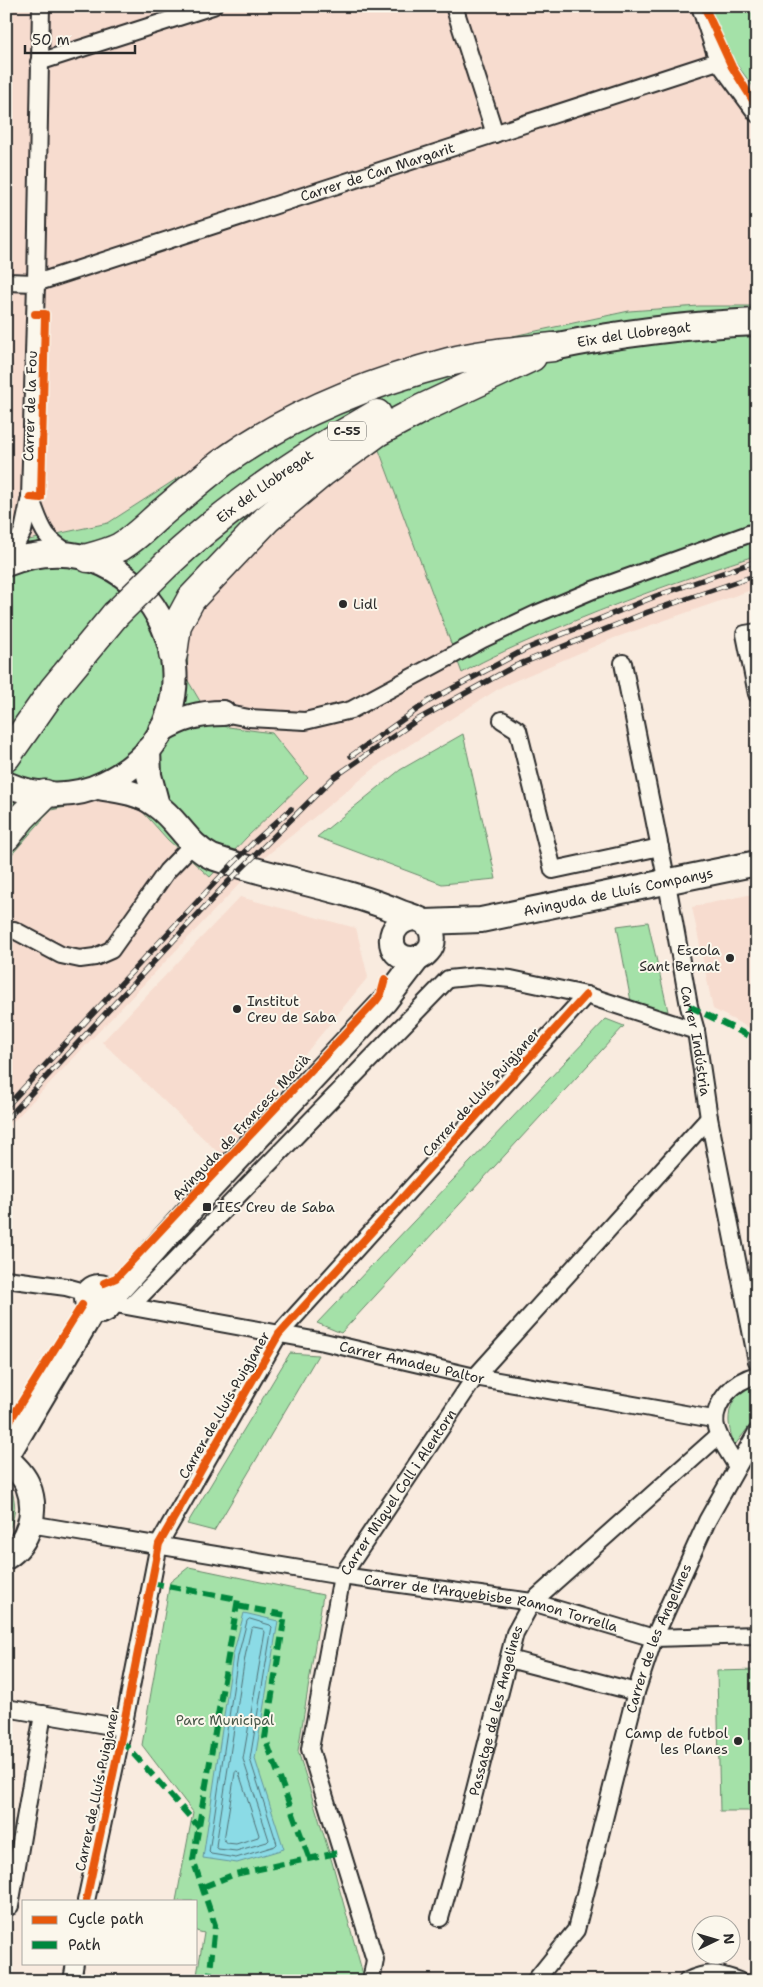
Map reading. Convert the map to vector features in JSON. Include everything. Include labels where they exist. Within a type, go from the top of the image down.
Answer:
[{"type":"highway","points":[[80,557],[126,543],[223,463],[256,441],[328,402],[449,361],[492,353],[553,348]]},
{"type":"highway","points":[[174,665],[177,625],[191,599],[267,520],[322,473],[378,432],[455,392],[553,348]]},
{"type":"highway","name":"Eix del Llobregat","points":[[8,754],[53,690],[115,616],[167,564],[224,514],[316,449],[385,409],[465,374],[553,348]]},
{"type":"highway","points":[[6,837],[22,817],[46,794]]},
{"type":"main road","name":"Eix del Llobregat","points":[[553,348],[595,338],[635,332],[757,322]]},
{"type":"street","name":"Carrer de la Fou","points":[[6,564],[23,531],[30,497],[41,6]]},
{"type":"street","points":[[39,62],[213,6]]},
{"type":"street","points":[[454,6],[496,134]]},
{"type":"street","points":[[700,6],[718,60],[757,114]]},
{"type":"street","name":"Carrer de Can Margarit","points":[[6,282],[36,282],[496,134],[718,60]]},
{"type":"street","name":"Carrer de la Fou","points":[[30,497],[46,536],[57,546],[80,557]]},
{"type":"street","points":[[174,665],[192,697],[207,707],[223,713],[249,718],[305,721],[351,710],[482,639],[536,614],[594,590],[757,530]]},
{"type":"street","points":[[6,564],[45,554],[80,557],[113,569],[135,584],[153,604],[166,628],[174,665],[171,704],[161,730],[148,750],[134,765],[116,778],[97,787],[72,794],[29,792],[6,784]]},
{"type":"street","points":[[751,633],[757,694]]},
{"type":"street","name":"Carrer Indústria","points":[[623,663],[667,883],[689,1006],[696,1031],[709,1118],[757,1361]]},
{"type":"street","points":[[161,730],[187,717],[206,713],[223,713]]},
{"type":"street","points":[[502,720],[518,730],[553,870],[660,847]]},
{"type":"street","points":[[148,750],[149,775],[157,805]]},
{"type":"street","points":[[97,787],[126,791],[157,805],[200,851],[224,862],[359,897],[380,903],[422,935],[406,958],[401,956],[393,939],[372,907],[359,897]]},
{"type":"street","points":[[14,930],[61,954],[80,959],[95,957],[111,950],[167,871],[193,844]]},
{"type":"street","name":"Avinguda de Lluís Companys","points":[[393,939],[398,923],[422,935],[481,920],[757,863]]},
{"type":"street","name":"Avinguda de Francesc Macià","points":[[6,1458],[107,1301],[385,1001],[422,935]]},
{"type":"street","name":"Avinguda de Francesc Macià","points":[[385,1001],[393,973],[393,939]]},
{"type":"street","name":"Avinguda de Francesc Macià","points":[[107,1301],[448,979],[478,976],[511,979],[586,995],[696,1031]]},
{"type":"street","name":"Carrer de Lluís Puigjaner","points":[[86,1900],[124,1728],[159,1544],[279,1334],[586,995]]},
{"type":"street","name":"Carrer Miquel Coll i Alentorn","points":[[371,1981],[375,1960],[310,1749],[342,1576],[475,1377],[709,1118]]},
{"type":"street","name":"Carrer Amadeu Paltor","points":[[6,1279],[66,1288],[107,1301],[279,1334],[475,1377],[713,1419]]},
{"type":"street","points":[[736,1467],[718,1436],[713,1419],[719,1403],[733,1387],[746,1378],[757,1375]]},
{"type":"street","name":"Carrer de les Angelines","points":[[535,1981],[576,1930],[636,1692],[654,1638],[707,1521],[757,1432]]},
{"type":"street","name":"Passatge de les Angelines","points":[[440,1918],[515,1633],[532,1602],[718,1436]]},
{"type":"street","points":[[6,1458],[19,1471],[29,1487],[32,1505],[30,1524],[23,1540],[6,1557]]},
{"type":"street","name":"Carrer de l'Arquebisbe Ramon Torrella","points":[[30,1524],[342,1576],[532,1602],[654,1638],[757,1635]]},
{"type":"street","points":[[508,1659],[636,1692]]},
{"type":"street","points":[[6,1708],[124,1728]]},
{"type":"street","points":[[13,1906],[43,1714]]},
{"type":"street","points":[[72,1981],[74,1964]]},
{"type":"street","points":[[687,1981],[706,1973],[715,1973],[739,1981]]},
{"type":"shaded area","points":[[6,6],[709,6],[735,62],[757,92],[757,306],[699,306],[629,311],[490,341],[195,467],[108,523],[29,540],[6,550]]},
{"type":"shaded area","points":[[380,450],[462,673],[482,661],[578,620],[705,572],[757,555],[757,588],[614,638],[503,686],[381,763],[265,857],[6,1129],[6,861],[51,810],[106,799],[142,811],[168,840],[234,852],[246,838],[227,726],[214,725],[187,679],[189,619],[308,499]]},
{"type":"shaded area","name":"Escola Sant Bernat","points":[[757,893],[757,1032],[713,1009],[692,907]]},
{"type":"shaded area","name":"Institut Creu de Saba","points":[[240,897],[356,928],[368,977],[222,1156],[102,1042]]},
{"type":"green space","points":[[709,6],[757,6],[757,92],[735,62]]},
{"type":"green space","points":[[699,306],[757,306],[757,555],[599,611],[504,651],[462,673],[379,450],[308,499],[189,619],[187,679],[214,725],[272,733],[308,778],[246,838],[210,877],[168,840],[142,811],[106,799],[51,810],[6,861],[6,550],[29,540],[108,523],[195,467],[490,341],[629,311]]},
{"type":"green space","points":[[463,734],[496,879],[442,884],[317,837],[400,770]]},
{"type":"green space","points":[[648,922],[668,1011],[632,1007],[617,926]]},
{"type":"green space","points":[[606,1019],[624,1026],[341,1333],[317,1323]]},
{"type":"green space","points":[[290,1353],[318,1355],[214,1531],[187,1524]]},
{"type":"green space","points":[[757,1382],[757,1416],[735,1445],[729,1426],[731,1408],[734,1400],[740,1393]]},
{"type":"green space","points":[[6,1481],[13,1494],[15,1508],[10,1528],[6,1534]]},
{"type":"green space","name":"Parc Municipal","points":[[189,1567],[323,1595],[298,1751],[332,1862],[364,1978],[362,1981],[196,1981],[204,1933],[198,1932],[198,1900],[176,1900],[193,1812],[142,1745],[170,1582]]},
{"type":"green space","name":"Camp de futbol les Planes","points":[[757,1670],[757,1811],[720,1811],[717,1671]]},
{"type":"water","points":[[244,1613],[278,1621],[255,1759],[284,1849],[237,1863],[203,1858],[233,1655]]},
{"type":"railway","points":[[351,756],[429,701],[526,649],[656,596],[757,561]]},
{"type":"railway","points":[[6,1120],[229,881],[333,778],[417,720],[515,666],[648,612],[757,575]]},
{"type":"railway","points":[[6,1107],[222,875],[254,842],[291,809]]},
{"type":"marked path","points":[[689,1006],[757,1040]]},
{"type":"marked path","points":[[151,1583],[238,1599],[193,1860],[215,1925],[209,1981]]},
{"type":"marked path","points":[[237,1606],[285,1615],[265,1738],[310,1860]]},
{"type":"marked path","points":[[121,1740],[199,1827]]},
{"type":"marked path","points":[[203,1887],[235,1874],[342,1852]]},
{"type":"cycle path","points":[[704,6],[732,67],[757,107]]},
{"type":"cycle path","points":[[30,497],[41,498],[45,314],[35,314]]},
{"type":"cycle path","points":[[104,1283],[116,1278],[376,1001],[381,994],[385,979]]},
{"type":"cycle path","points":[[86,1900],[123,1728],[159,1544],[279,1334],[586,995]]},
{"type":"cycle path","points":[[6,1427],[82,1305]]},
{"type":"place","name":"Lidl","points":[[343,604]]},
{"type":"place","name":"Escola Sant Bernat","points":[[730,958]]},
{"type":"place","name":"Institut Creu de Saba","points":[[237,1009]]},
{"type":"place","name":"IES Creu de Saba","points":[[207,1207]]},
{"type":"place","name":"Camp de futbol les Planes","points":[[738,1741]]}]
